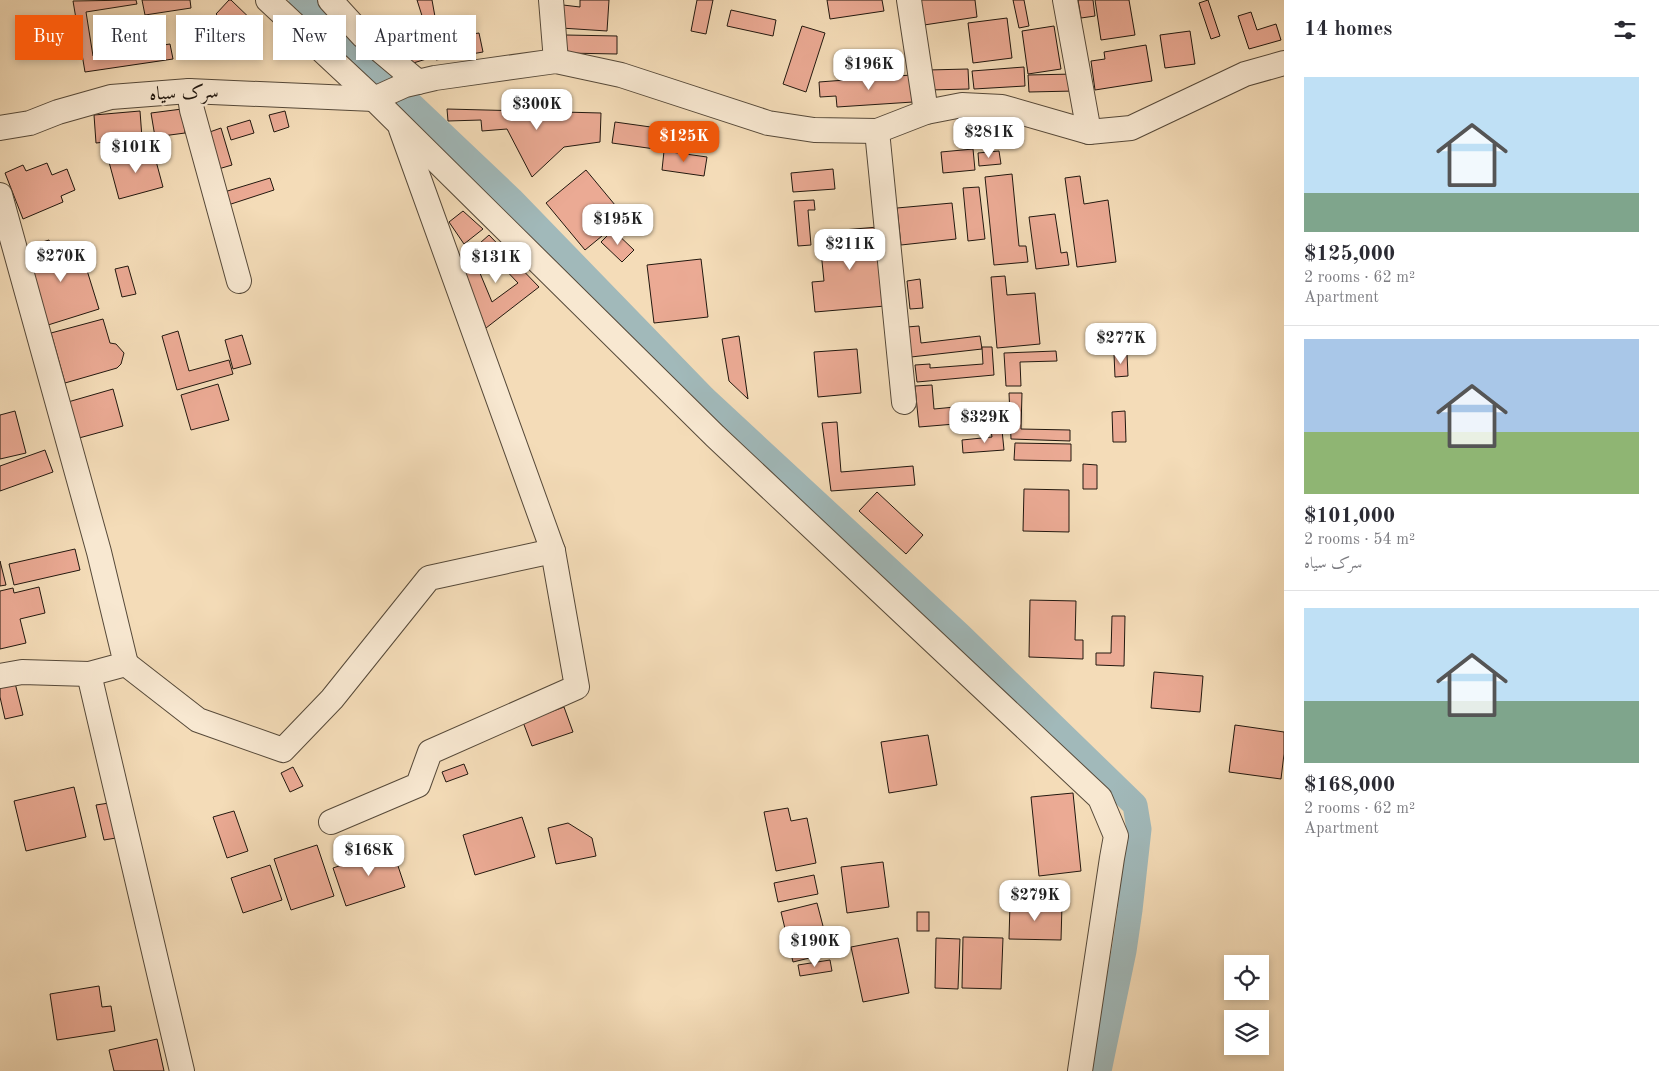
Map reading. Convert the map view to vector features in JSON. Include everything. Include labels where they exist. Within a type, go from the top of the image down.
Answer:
[{"type":"street","points":[[268,0],[395,90]]},
{"type":"street","points":[[330,0],[362,35],[395,90],[398,123],[553,551],[577,687],[430,752],[418,784],[331,822]]},
{"type":"street","points":[[551,0],[556,60],[621,76],[768,123],[814,130],[877,132],[926,112],[962,104],[1002,107],[1089,132],[1131,128],[1245,74],[1284,63]]},
{"type":"street","points":[[909,0],[926,112]]},
{"type":"street","points":[[1065,0],[1089,132]]},
{"type":"street","name":"سرک سیاه","points":[[0,128],[30,123],[58,112],[111,97],[189,91],[395,90],[435,78],[556,60]]},
{"type":"street","points":[[189,91],[192,110],[239,281]]},
{"type":"street","points":[[398,123],[715,436],[1100,798],[1116,836],[1080,1071]]},
{"type":"street","points":[[877,132],[904,402]]},
{"type":"street","points":[[0,195],[99,552],[126,664],[198,720],[284,750],[332,699],[429,578],[553,551]]},
{"type":"street","points":[[0,676],[22,672],[89,674],[126,664]]},
{"type":"street","points":[[89,674],[182,1071]]},
{"type":"building","points":[[136,0],[137,4],[86,12],[93,60],[166,60],[166,45],[170,44],[173,59],[85,72],[83,60],[83,15],[75,15],[73,1]]},
{"type":"building","points":[[142,0],[190,0],[191,8],[145,15]]},
{"type":"building","points":[[231,0],[247,15],[217,15]]},
{"type":"building","points":[[417,0],[432,0],[435,15],[422,15]]},
{"type":"building","points":[[580,0],[609,0],[607,31],[561,28],[563,5],[580,7]]},
{"type":"building","points":[[697,0],[713,0],[706,34],[691,31]]},
{"type":"building","points":[[827,0],[882,0],[884,11],[830,19]]},
{"type":"building","points":[[921,0],[975,0],[977,17],[924,25]]},
{"type":"building","points":[[1013,0],[1024,0],[1029,26],[1019,28]]},
{"type":"building","points":[[1078,0],[1093,0],[1095,16],[1081,18]]},
{"type":"building","points":[[1095,0],[1129,0],[1135,35],[1101,40]]},
{"type":"building","points":[[1208,0],[1220,36],[1211,39],[1199,3]]},
{"type":"building","points":[[731,10],[776,20],[773,36],[727,26]]},
{"type":"building","points":[[1251,12],[1257,30],[1276,24],[1281,40],[1249,49],[1238,16]]},
{"type":"building","points":[[1007,18],[1012,58],[973,63],[968,23]]},
{"type":"building","points":[[802,26],[825,33],[806,92],[783,84]]},
{"type":"building","points":[[1054,26],[1061,69],[1028,74],[1022,31]]},
{"type":"building","points":[[1190,31],[1195,64],[1165,68],[1160,35]]},
{"type":"building","points":[[476,33],[479,33],[483,52],[476,53]]},
{"type":"building","points":[[566,35],[617,36],[617,54],[565,53]]},
{"type":"building","points":[[1146,45],[1152,81],[1095,90],[1091,61],[1105,59],[1104,52]]},
{"type":"building","points":[[409,60],[423,60],[410,64]]},
{"type":"building","points":[[1024,67],[1025,86],[974,89],[972,71]]},
{"type":"building","points":[[968,69],[969,89],[929,90],[928,70]]},
{"type":"building","points":[[1074,74],[1075,91],[1029,92],[1028,75]]},
{"type":"building","points":[[911,75],[913,102],[837,107],[836,96],[820,97],[819,82]]},
{"type":"building","points":[[182,109],[185,133],[155,137],[151,113]]},
{"type":"building","points":[[447,109],[601,113],[600,142],[564,147],[532,177],[507,129],[482,131],[481,120],[448,121]]},
{"type":"building","points":[[140,111],[142,138],[96,143],[94,115]]},
{"type":"building","points":[[285,111],[289,127],[274,132],[269,115]]},
{"type":"building","points":[[250,120],[254,133],[231,140],[227,127]]},
{"type":"building","points":[[615,122],[665,129],[662,150],[612,143]]},
{"type":"building","points":[[221,128],[232,165],[215,170],[204,134]]},
{"type":"building","points":[[973,149],[975,170],[943,173],[941,152]]},
{"type":"building","points":[[153,150],[163,187],[119,199],[109,162]]},
{"type":"building","points":[[664,151],[707,157],[704,176],[662,170]]},
{"type":"building","points":[[999,151],[1001,164],[979,166],[978,153]]},
{"type":"building","points":[[47,163],[52,175],[67,169],[75,190],[61,196],[63,202],[23,219],[5,173],[23,165],[26,171]]},
{"type":"building","points":[[833,169],[835,189],[793,192],[791,173]]},
{"type":"building","points":[[586,170],[625,217],[585,250],[546,203]]},
{"type":"building","points":[[1012,174],[1019,246],[1026,246],[1028,262],[994,265],[985,177]]},
{"type":"building","points":[[1080,176],[1084,204],[1108,200],[1116,262],[1077,267],[1065,178]]},
{"type":"building","points":[[270,178],[274,190],[225,206],[221,193]]},
{"type":"building","points":[[979,187],[985,239],[968,241],[963,188]]},
{"type":"building","points":[[814,200],[815,210],[808,210],[811,245],[798,246],[794,201]]},
{"type":"building","points":[[952,203],[956,239],[901,245],[897,208]]},
{"type":"building","points":[[463,211],[483,229],[464,244],[449,222]]},
{"type":"building","points":[[1055,214],[1061,253],[1067,252],[1069,265],[1036,269],[1029,217]]},
{"type":"building","points":[[878,227],[885,306],[815,312],[812,282],[824,281],[819,232]]},
{"type":"building","points":[[613,230],[634,250],[622,262],[601,242]]},
{"type":"building","points":[[489,235],[539,287],[486,328],[458,260],[472,254],[492,302],[518,283],[480,243]]},
{"type":"building","points":[[49,240],[55,259],[81,251],[99,309],[48,325],[23,248]]},
{"type":"building","points":[[701,259],[708,317],[654,323],[647,265]]},
{"type":"building","points":[[128,266],[136,294],[122,297],[115,269]]},
{"type":"building","points":[[1005,276],[1007,295],[1035,293],[1040,344],[997,348],[991,277]]},
{"type":"building","points":[[920,279],[923,308],[910,309],[907,281]]},
{"type":"building","points":[[103,319],[110,343],[116,344],[124,353],[121,364],[117,368],[65,383],[51,333]]},
{"type":"building","points":[[919,326],[921,343],[980,336],[982,349],[911,357],[907,327]]},
{"type":"building","points":[[178,331],[189,371],[229,360],[233,374],[177,390],[162,336]]},
{"type":"building","points":[[242,335],[251,364],[233,369],[225,340]]},
{"type":"building","points":[[739,336],[748,399],[729,381],[722,339]]},
{"type":"building","points":[[982,347],[992,347],[994,375],[917,382],[915,365],[930,364],[930,368],[983,364]]},
{"type":"building","points":[[857,349],[861,393],[818,397],[814,352]]},
{"type":"building","points":[[1056,351],[1057,361],[1020,362],[1021,386],[1006,386],[1004,353]]},
{"type":"building","points":[[1114,354],[1127,354],[1128,376],[1115,377]]},
{"type":"building","points":[[218,384],[229,420],[191,430],[181,395]]},
{"type":"building","points":[[932,385],[934,409],[976,405],[976,410],[990,409],[991,421],[919,427],[915,386]]},
{"type":"building","points":[[113,389],[123,426],[79,438],[68,402]]},
{"type":"building","points":[[1009,393],[1022,393],[1021,429],[1070,430],[1070,441],[1011,439]]},
{"type":"building","points":[[15,411],[26,453],[0,459],[0,415]]},
{"type":"building","points":[[1125,411],[1126,442],[1113,442],[1112,412]]},
{"type":"building","points":[[837,422],[841,472],[913,466],[915,485],[831,491],[822,423]]},
{"type":"building","points":[[1002,430],[1004,450],[963,453],[962,440],[992,437],[991,431]]},
{"type":"building","points":[[1015,443],[1071,444],[1071,461],[1014,460]]},
{"type":"building","points":[[45,450],[53,472],[0,491],[0,466]]},
{"type":"building","points":[[1083,464],[1097,465],[1097,489],[1083,489]]},
{"type":"building","points":[[1024,489],[1069,490],[1069,532],[1023,531]]},
{"type":"building","points":[[877,492],[923,535],[906,554],[859,511]]},
{"type":"building","points":[[75,549],[80,570],[14,585],[9,564]]},
{"type":"building","points":[[0,561],[6,585],[0,586]]},
{"type":"building","points":[[39,587],[45,613],[20,619],[26,643],[0,649],[0,591],[13,588],[14,593]]},
{"type":"building","points":[[1030,600],[1076,601],[1075,640],[1083,640],[1083,659],[1029,657]]},
{"type":"building","points":[[1112,616],[1125,616],[1124,666],[1096,665],[1096,653],[1111,653]]},
{"type":"building","points":[[1154,672],[1203,676],[1200,712],[1151,708]]},
{"type":"building","points":[[15,683],[23,715],[5,719],[0,697],[0,686]]},
{"type":"building","points":[[564,707],[573,732],[532,746],[523,722]]},
{"type":"building","points":[[1235,725],[1284,732],[1281,779],[1229,772]]},
{"type":"building","points":[[928,735],[937,785],[889,793],[881,742]]},
{"type":"building","points":[[464,764],[468,774],[446,782],[442,772]]},
{"type":"building","points":[[293,767],[303,786],[290,792],[281,773]]},
{"type":"building","points":[[74,787],[86,837],[26,851],[14,801]]},
{"type":"building","points":[[1073,793],[1081,871],[1039,876],[1031,797]]},
{"type":"building","points":[[109,803],[116,838],[104,840],[96,805]]},
{"type":"building","points":[[788,808],[791,821],[807,818],[816,863],[776,871],[764,812]]},
{"type":"building","points":[[234,811],[248,851],[227,858],[213,817]]},
{"type":"building","points":[[522,817],[535,857],[475,875],[463,835]]},
{"type":"building","points":[[568,823],[592,838],[596,856],[556,864],[548,828]]},
{"type":"building","points":[[317,845],[334,896],[291,910],[274,859]]},
{"type":"building","points":[[392,848],[405,887],[346,906],[333,868]]},
{"type":"building","points":[[883,862],[889,907],[847,913],[841,867]]},
{"type":"building","points":[[270,865],[282,900],[243,913],[231,878]]},
{"type":"building","points":[[814,875],[818,894],[778,902],[774,883]]},
{"type":"building","points":[[817,903],[830,953],[793,962],[781,912]]},
{"type":"building","points":[[1010,903],[1062,905],[1061,940],[1009,939]]},
{"type":"building","points":[[917,912],[929,912],[929,931],[917,931]]},
{"type":"building","points":[[963,937],[1003,938],[1001,989],[962,988]]},
{"type":"building","points":[[898,938],[909,993],[863,1002],[851,947]]},
{"type":"building","points":[[936,938],[960,939],[958,989],[935,988]]},
{"type":"building","points":[[830,960],[832,971],[800,976],[798,965]]},
{"type":"building","points":[[99,986],[102,1007],[111,1006],[115,1031],[57,1040],[50,994]]},
{"type":"building","points":[[157,1039],[164,1071],[114,1071],[109,1050]]},
{"type":"waterway","points":[[301,0],[511,199],[704,398],[961,636],[1135,805],[1139,829],[1130,910],[1124,951],[1099,1071]]}]
